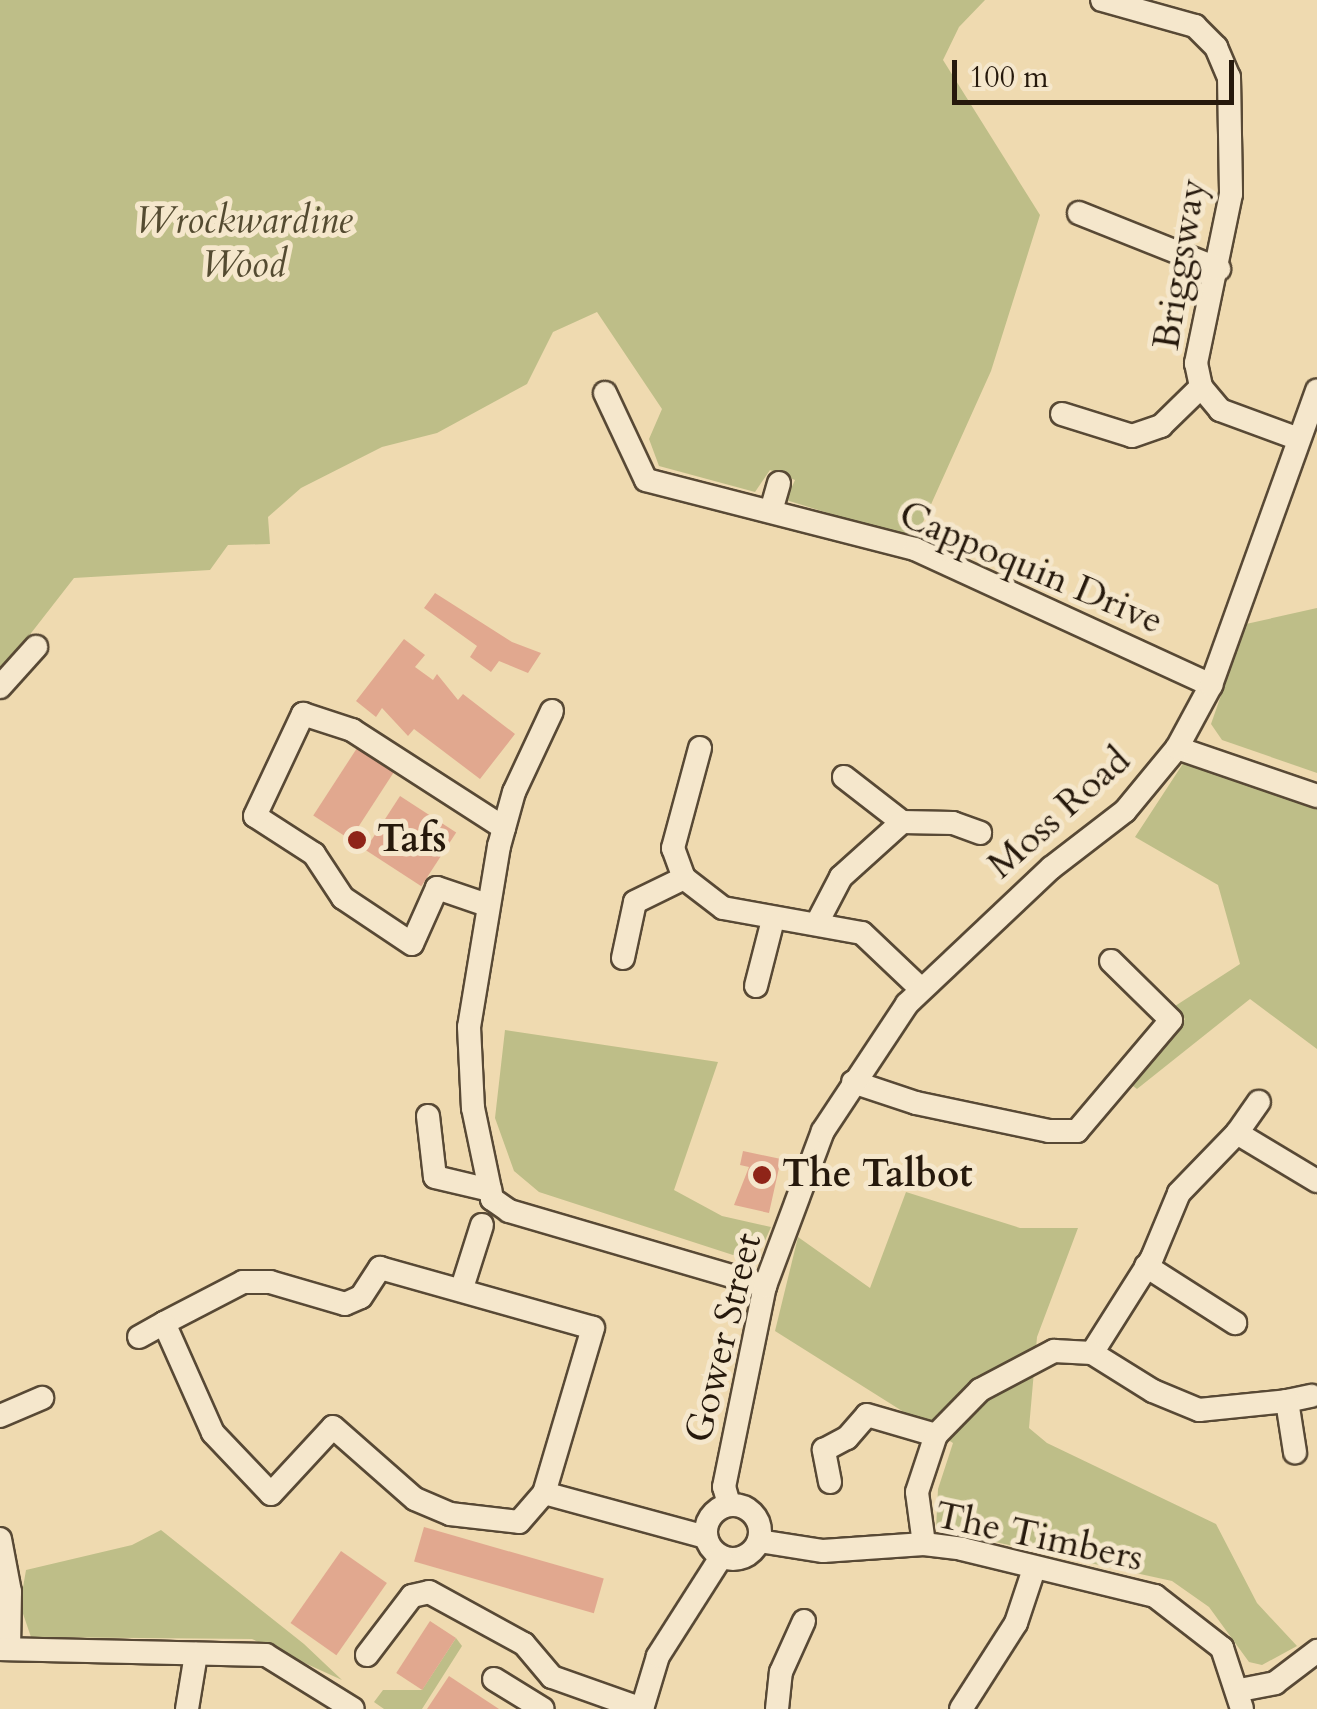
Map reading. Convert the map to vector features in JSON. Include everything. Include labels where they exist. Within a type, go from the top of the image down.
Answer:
[{"type":"street","name":"Briggsway","points":[[1102,0],[1195,26],[1216,48],[1229,77],[1231,194],[1219,268],[1196,363],[1202,387],[1220,410],[1299,440]]},
{"type":"street","points":[[1078,212],[1219,268]]},
{"type":"street","points":[[1062,414],[1132,436],[1161,426],[1202,387]]},
{"type":"street","name":"Moss Road","points":[[853,1082],[921,990],[1051,868],[1125,810],[1177,748],[1211,685],[1317,390]]},
{"type":"street","name":"Cappoquin Drive","points":[[606,393],[646,480],[915,549],[1211,685]]},
{"type":"street","points":[[771,511],[779,482]]},
{"type":"street","points":[[0,686],[36,646]]},
{"type":"street","points":[[552,712],[504,828],[487,905],[468,1052],[490,1190],[509,1211],[765,1286]]},
{"type":"street","points":[[487,905],[437,888],[412,944],[343,898],[314,854],[255,816],[303,714],[352,730],[504,828]]},
{"type":"street","points":[[700,748],[673,848],[684,878],[724,908],[773,920],[816,922],[862,933],[921,990]]},
{"type":"street","points":[[1177,748],[1317,796]]},
{"type":"street","points":[[844,777],[902,822],[953,823],[980,832]]},
{"type":"street","points":[[816,922],[842,877],[902,822]]},
{"type":"street","points":[[623,958],[635,902],[684,878]]},
{"type":"street","points":[[756,986],[773,920]]},
{"type":"street","points":[[853,1082],[916,1103],[1049,1131],[1077,1131],[1171,1020],[1111,961]]},
{"type":"street","name":"Gower Street","points":[[729,1504],[724,1487],[765,1286],[823,1131],[853,1082]]},
{"type":"street","points":[[1092,1354],[1146,1266],[1179,1193],[1237,1133],[1258,1102]]},
{"type":"street","points":[[428,1116],[436,1177],[490,1190]]},
{"type":"street","points":[[1237,1133],[1317,1181]]},
{"type":"street","points":[[462,1288],[482,1224]]},
{"type":"street","points":[[1146,1266],[1235,1324]]},
{"type":"street","points":[[139,1337],[243,1282],[270,1282],[345,1304],[362,1297],[380,1268],[593,1328],[544,1494],[519,1522],[450,1514],[415,1499],[333,1428],[271,1494],[213,1432],[164,1324]]},
{"type":"street","points":[[924,1544],[917,1492],[936,1435],[965,1401],[1026,1362],[1054,1351],[1092,1354],[1154,1392],[1199,1410],[1312,1396]]},
{"type":"street","points":[[0,1416],[42,1398]]},
{"type":"street","points":[[1287,1401],[1294,1452]]},
{"type":"street","points":[[830,1482],[824,1450],[847,1438],[867,1415],[936,1435]]},
{"type":"street","points":[[544,1494],[706,1536],[721,1557]]},
{"type":"street","points":[[706,1536],[712,1513],[729,1504],[750,1510],[759,1540],[741,1558],[721,1557]]},
{"type":"street","points":[[0,1539],[10,1592],[4,1649],[266,1655],[353,1709]]},
{"type":"street","name":"The Timbers","points":[[759,1540],[824,1551],[924,1544],[1155,1596],[1222,1648],[1241,1700]]},
{"type":"street","points":[[367,1655],[412,1596],[429,1592],[524,1644],[552,1676],[582,1699],[642,1709],[658,1656],[721,1557]]},
{"type":"street","points":[[961,1709],[1016,1624],[1034,1570]]},
{"type":"street","points":[[777,1709],[781,1672],[804,1620]]},
{"type":"street","points":[[1241,1700],[1276,1683],[1317,1651]]},
{"type":"street","points":[[187,1709],[196,1654]]},
{"type":"street","points":[[494,1679],[543,1709]]},
{"type":"green space","name":"Wrockwardine Wood","points":[[0,0],[985,0],[959,27],[943,60],[1040,215],[991,371],[915,540],[786,500],[795,480],[770,470],[755,492],[659,466],[649,439],[662,409],[597,312],[553,332],[527,384],[437,433],[382,447],[301,488],[268,517],[270,544],[228,545],[210,570],[74,578],[0,673]]},
{"type":"green space","points":[[1317,608],[1317,773],[1222,740],[1211,724],[1246,624]]},
{"type":"green space","points":[[1184,762],[1317,806],[1317,1049],[1250,999],[1137,1089],[1129,1083],[1185,1019],[1172,1008],[1240,964],[1218,885],[1135,837]]},
{"type":"green space","points":[[505,1030],[718,1062],[674,1190],[722,1216],[771,1227],[764,1243],[733,1255],[539,1192],[514,1171],[495,1118]]},
{"type":"green space","points":[[906,1192],[1020,1228],[1078,1228],[1037,1337],[1029,1428],[1047,1443],[1216,1524],[1257,1603],[1297,1646],[1262,1665],[1249,1662],[1209,1607],[1172,1581],[936,1529],[938,1489],[953,1443],[775,1331],[798,1237],[870,1288]]},
{"type":"green space","points":[[161,1530],[304,1644],[342,1680],[252,1639],[31,1637],[20,1605],[26,1570],[132,1545]]},
{"type":"green space","points":[[456,1638],[462,1646],[422,1709],[384,1709],[374,1702],[383,1690],[422,1690]]},
{"type":"building","points":[[435,593],[512,642],[541,653],[528,673],[499,661],[491,672],[470,657],[477,646],[424,608]]},
{"type":"building","points":[[404,639],[425,655],[415,667],[433,680],[437,674],[458,700],[463,694],[515,734],[480,779],[414,729],[408,736],[382,708],[376,717],[356,701]]},
{"type":"building","points":[[359,745],[396,769],[350,839],[313,815]]},
{"type":"building","points":[[400,796],[456,832],[421,886],[365,850]]},
{"type":"building","name":"The Talbot","points":[[743,1151],[781,1159],[769,1213],[734,1205],[749,1167],[740,1165]]},
{"type":"building","points":[[424,1527],[604,1579],[594,1613],[414,1562]]},
{"type":"building","points":[[341,1551],[387,1583],[336,1655],[291,1623]]},
{"type":"building","points":[[430,1621],[456,1638],[422,1690],[396,1673]]},
{"type":"building","points":[[449,1676],[499,1709],[427,1709]]},
{"type":"place","name":"Tafs","points":[[357,840]]},
{"type":"place","name":"The Talbot","points":[[762,1175]]}]
